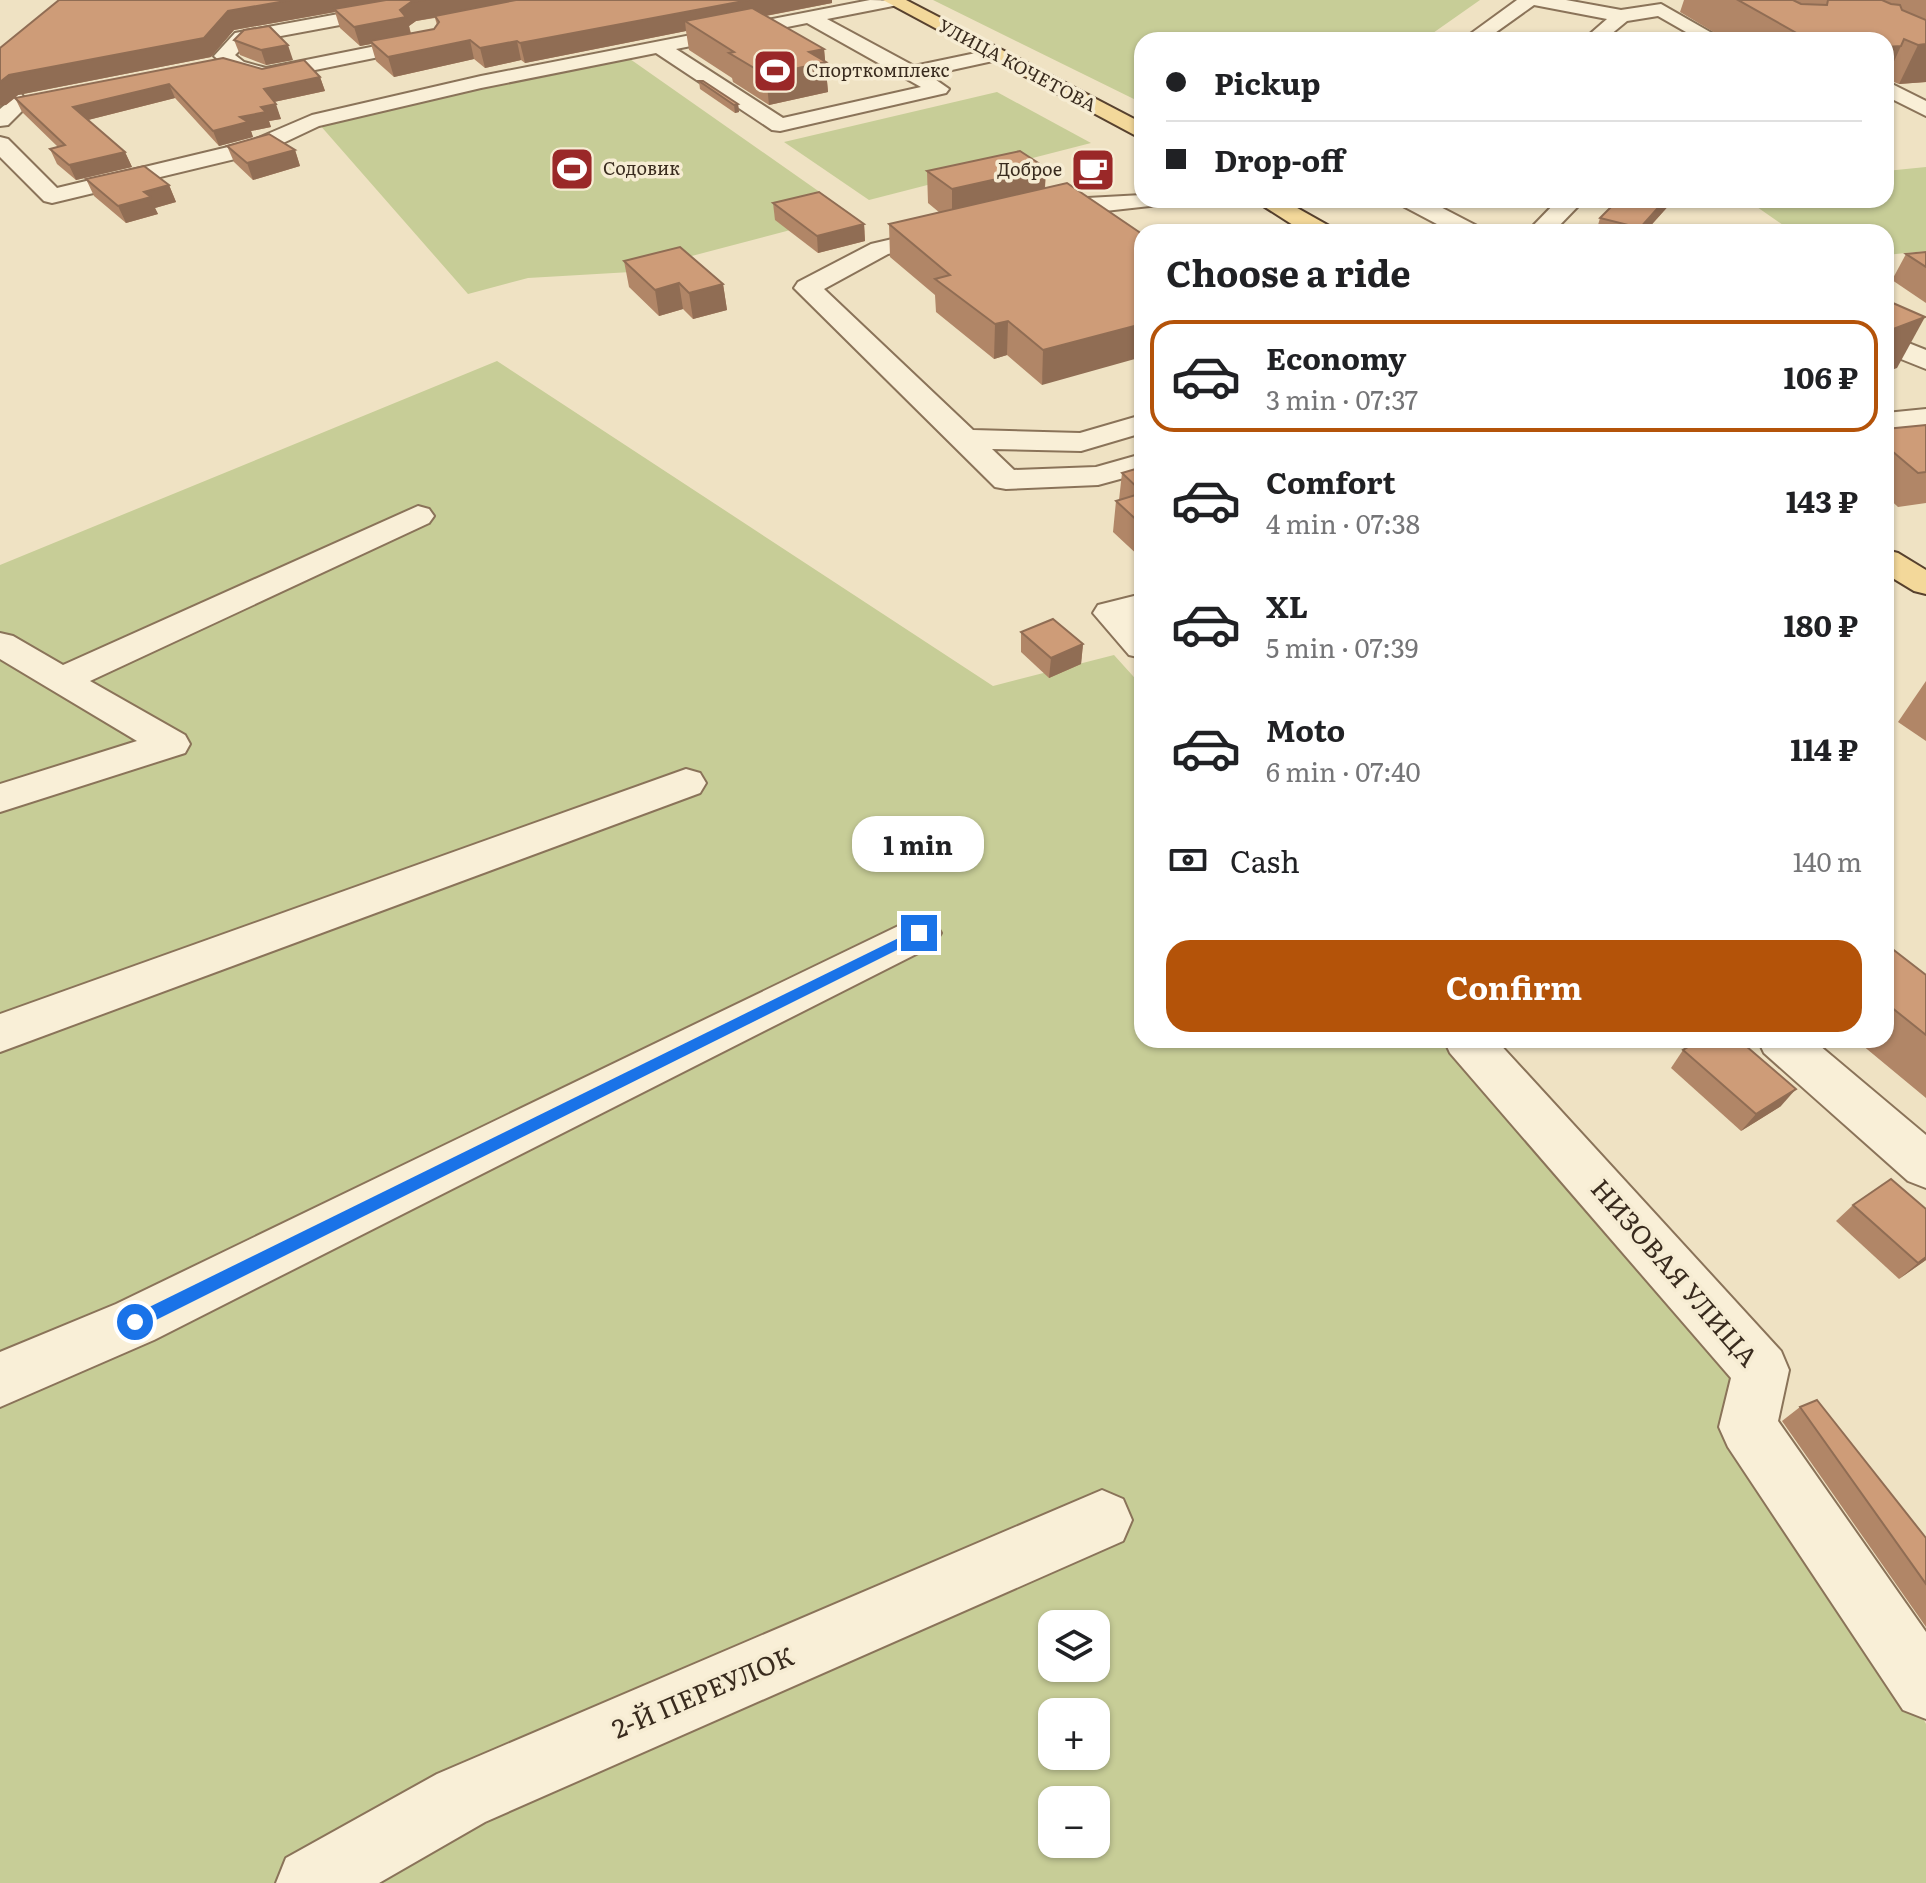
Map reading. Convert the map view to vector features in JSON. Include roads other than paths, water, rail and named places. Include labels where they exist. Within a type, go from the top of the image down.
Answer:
[{"type":"main road","name":"УЛИЦА КОЧЕТОВА","points":[[892,0],[1134,128]]},
{"type":"main road","points":[[1280,208],[1308,224]]},
{"type":"main road","points":[[1894,565],[1926,584]]},
{"type":"street","points":[[0,144],[52,196],[256,147],[312,121],[558,64],[661,48],[892,0]]},
{"type":"street","points":[[1483,32],[1529,0]]},
{"type":"street","points":[[1538,0],[1621,16],[1661,10],[1700,32]]},
{"type":"street","points":[[751,6],[783,24]]},
{"type":"street","points":[[1602,32],[1621,16]]},
{"type":"street","points":[[661,48],[780,125],[939,89],[811,18]]},
{"type":"street","points":[[405,20],[481,82]]},
{"type":"street","points":[[405,20],[266,74],[224,56],[242,37],[405,20],[448,24]]},
{"type":"street","points":[[911,73],[995,55]]},
{"type":"street","points":[[202,68],[232,62]]},
{"type":"street","points":[[0,80],[26,102],[0,120]]},
{"type":"street","points":[[1894,92],[1926,110]]},
{"type":"street","points":[[1020,216],[1066,205],[1134,204]]},
{"type":"street","points":[[1424,208],[1455,224]]},
{"type":"street","points":[[1547,224],[1564,208]]},
{"type":"street","points":[[973,227],[880,249],[807,288],[1006,480],[1098,476],[1134,465]]},
{"type":"street","points":[[1894,346],[1926,361]]},
{"type":"street","points":[[1894,421],[1926,418]]},
{"type":"street","points":[[965,439],[1081,442],[1134,426]]},
{"type":"street","points":[[61,680],[418,516]]},
{"type":"street","points":[[1126,608],[1134,628]]},
{"type":"street","points":[[0,644],[171,744],[0,798]]},
{"type":"street","points":[[0,1033],[686,783]]},
{"type":"street","points":[[0,1380],[135,1322],[919,933]]},
{"type":"street","name":"НИЗОВАЯ УЛИЦА","points":[[1474,1048],[1761,1370],[1748,1427],[1926,1687]]},
{"type":"street","points":[[1790,1048],[1926,1166]]},
{"type":"street","name":"2-Й ПЕРЕУЛОК","points":[[311,1883],[461,1798],[1102,1520]]},
{"type":"place","name":"Спорткомплекс","points":[[775,71]]},
{"type":"place","name":"Содовик","points":[[572,169]]},
{"type":"place","name":"Доброе","points":[[1093,170]]}]
